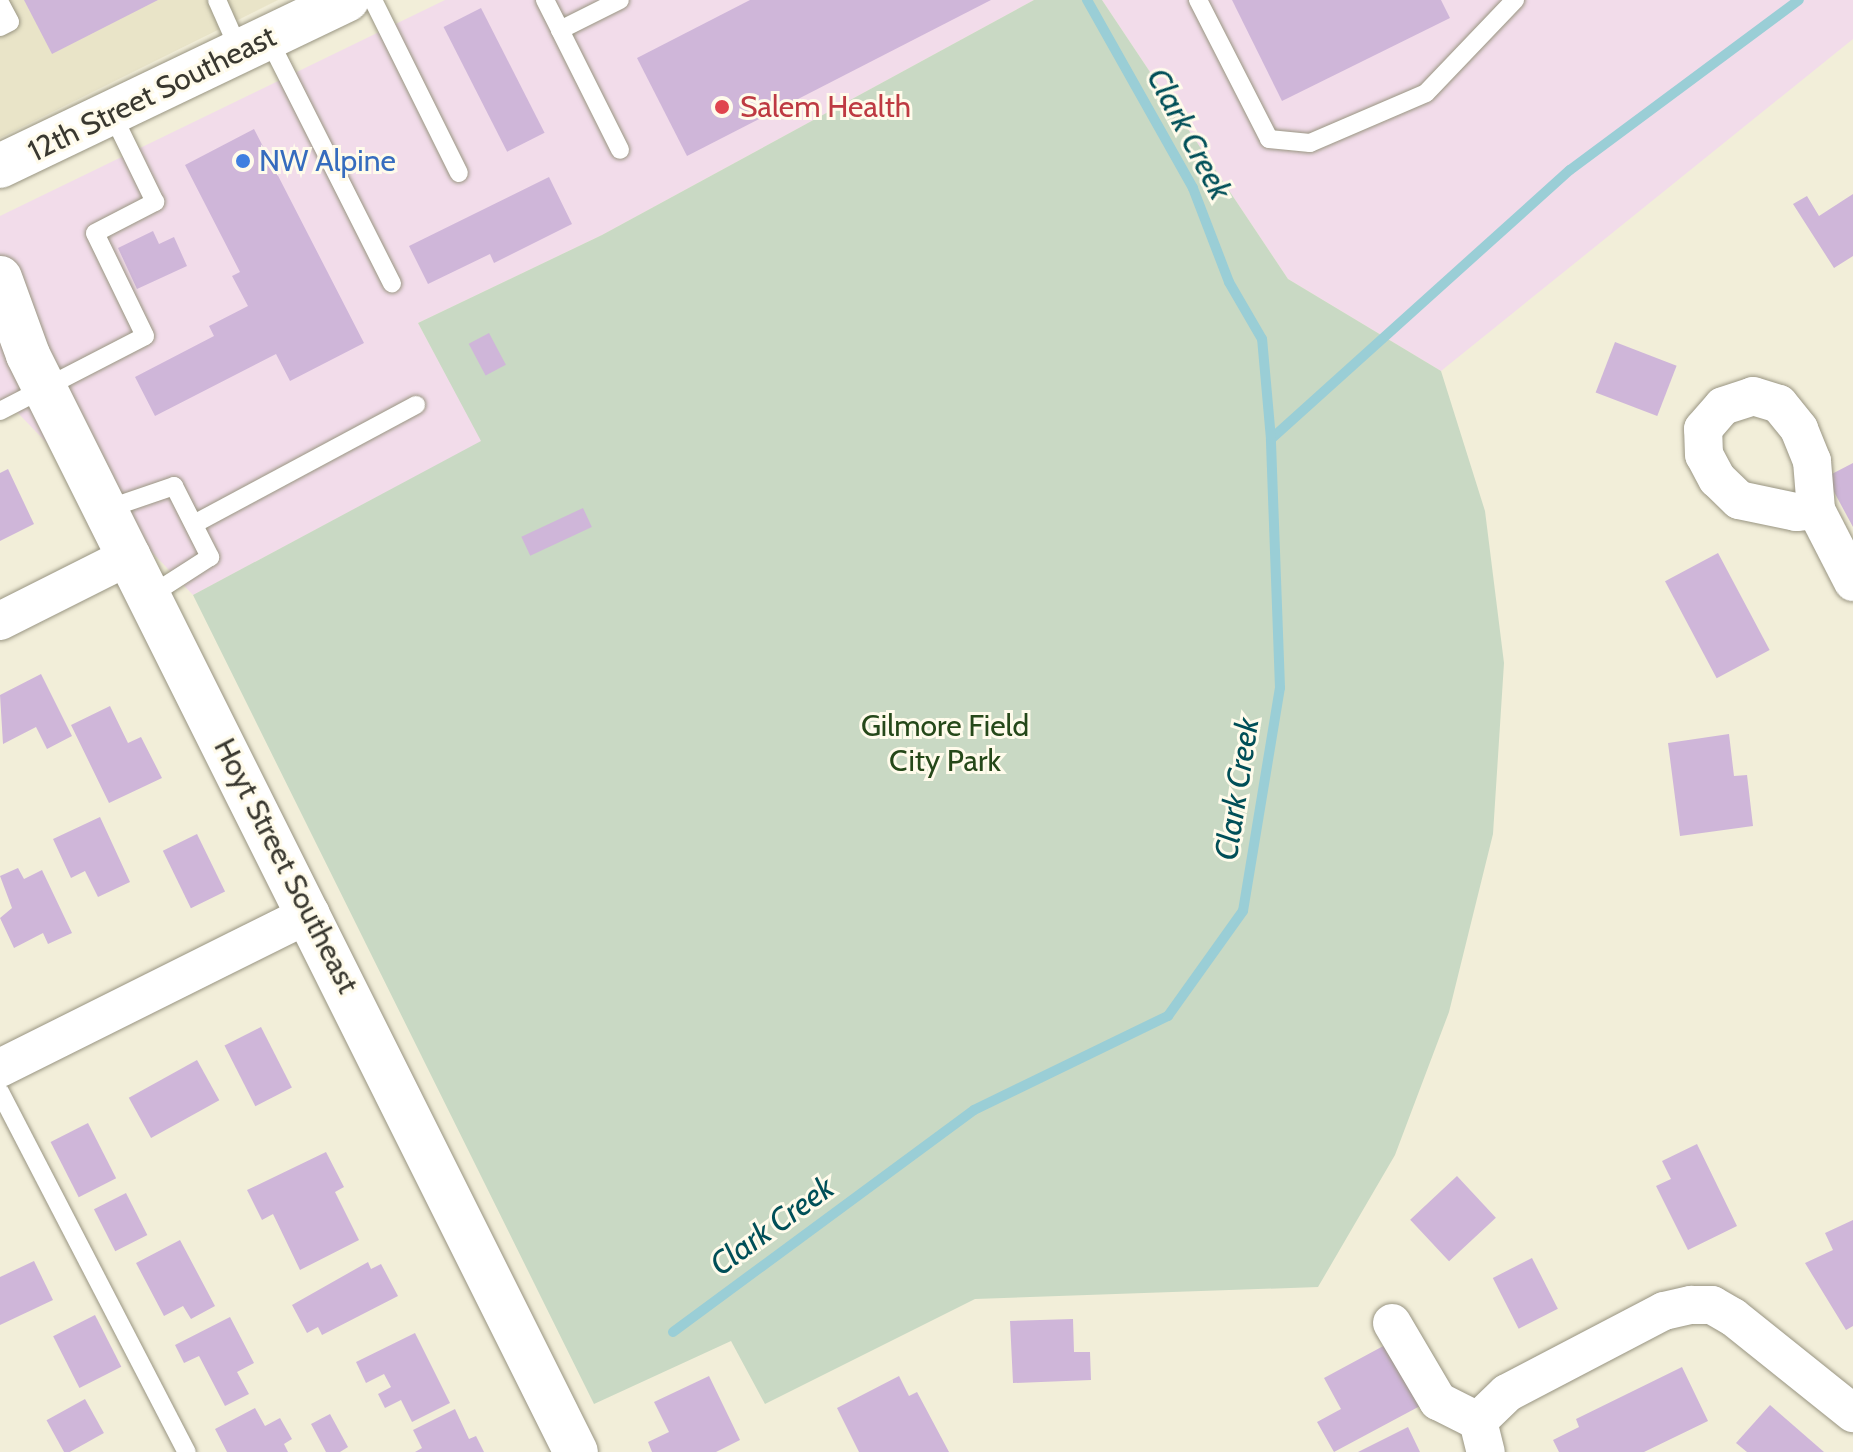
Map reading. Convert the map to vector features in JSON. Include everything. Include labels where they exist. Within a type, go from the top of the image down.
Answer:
[{"type":"street","name":"12th Street Southeast","points":[[0,166],[349,1]]},
{"type":"street","name":"Hoyt Street Southeast","points":[[2,293],[45,388],[311,913],[576,1452]]},
{"type":"street","points":[[1824,525],[1853,582]]},
{"type":"street","points":[[0,621],[131,555]]},
{"type":"street","points":[[0,1068],[311,913]]},
{"type":"street","points":[[1392,1323],[1438,1401],[1482,1436],[1507,1393],[1664,1311],[1691,1305],[1712,1305],[1733,1317],[1853,1413]]},
{"type":"lane","points":[[217,0],[254,45],[392,284]]},
{"type":"lane","points":[[545,0],[620,150]]},
{"type":"lane","points":[[560,30],[620,0]]},
{"type":"lane","points":[[1198,0],[1269,139],[1310,143],[1426,93],[1511,2]]},
{"type":"lane","points":[[349,1],[459,173]]},
{"type":"lane","points":[[0,3],[10,22],[0,27]]},
{"type":"lane","points":[[0,411],[145,336],[95,233],[155,202],[112,114]]},
{"type":"lane","points":[[194,524],[416,405]]},
{"type":"lane","points":[[107,509],[174,486],[194,524],[210,557],[151,595]]},
{"type":"lane","points":[[0,1092],[187,1452]]},
{"type":"shaded area","points":[[0,0],[278,0],[0,138]]},
{"type":"shaded area","points":[[445,0],[1034,0],[602,235],[418,323],[482,441],[193,595],[17,412],[0,420],[0,216]]},
{"type":"shaded area","points":[[1102,0],[1853,0],[1853,39],[1441,371],[1288,279]]},
{"type":"green space","name":"Gilmore Field City Park","points":[[1034,0],[1102,0],[1288,279],[1441,371],[1485,511],[1504,663],[1493,834],[1449,1012],[1395,1155],[1318,1287],[975,1299],[765,1404],[731,1341],[594,1404],[193,595],[481,441],[418,323],[602,235]]},
{"type":"building","points":[[24,0],[158,0],[52,54]]},
{"type":"building","name":"Salem Health","points":[[750,0],[991,0],[687,156],[637,58]]},
{"type":"building","points":[[1232,0],[1441,0],[1450,18],[1282,101]]},
{"type":"building","points":[[481,8],[545,133],[507,152],[444,27]]},
{"type":"building","points":[[254,129],[364,343],[290,381],[276,354],[155,416],[135,377],[214,336],[209,326],[248,306],[232,276],[240,272],[185,165]]},
{"type":"building","points":[[549,177],[572,224],[494,263],[490,254],[428,284],[409,246]]},
{"type":"building","points":[[1853,194],[1853,256],[1834,268],[1793,204],[1807,196],[1819,216]]},
{"type":"building","points":[[153,231],[159,244],[174,237],[187,266],[137,289],[118,248]]},
{"type":"building","points":[[489,333],[506,365],[486,376],[469,344]]},
{"type":"building","points":[[1615,342],[1677,366],[1657,416],[1596,392]]},
{"type":"building","points":[[1853,463],[1853,527],[1826,477]]},
{"type":"building","points":[[8,469],[34,524],[0,541],[0,473]]},
{"type":"building","points":[[583,508],[592,527],[530,556],[521,537]]},
{"type":"building","points":[[1718,553],[1770,650],[1717,678],[1665,581]]},
{"type":"building","points":[[41,674],[72,736],[47,749],[36,727],[3,744],[0,695]]},
{"type":"building","points":[[110,706],[128,743],[141,737],[162,778],[109,803],[71,725]]},
{"type":"building","points":[[1729,734],[1734,776],[1747,775],[1753,826],[1680,836],[1668,743]]},
{"type":"building","points":[[100,817],[130,882],[98,897],[85,871],[71,878],[53,839]]},
{"type":"building","points":[[197,834],[225,892],[191,908],[163,851]]},
{"type":"building","points":[[18,868],[24,879],[42,870],[72,933],[48,944],[43,933],[14,948],[0,918],[12,908],[0,876]]},
{"type":"building","points":[[261,1027],[292,1088],[255,1106],[224,1046]]},
{"type":"building","points":[[197,1060],[219,1100],[151,1138],[129,1098]]},
{"type":"building","points":[[88,1123],[116,1178],[79,1197],[51,1142]]},
{"type":"building","points":[[1697,1144],[1737,1226],[1688,1250],[1656,1186],[1671,1179],[1662,1161]]},
{"type":"building","points":[[326,1152],[344,1187],[335,1192],[359,1240],[300,1270],[273,1214],[262,1220],[247,1190]]},
{"type":"building","points":[[1457,1176],[1496,1218],[1449,1261],[1410,1220]]},
{"type":"building","points":[[126,1193],[147,1235],[115,1251],[94,1209]]},
{"type":"building","points":[[1853,1220],[1853,1326],[1846,1330],[1805,1263],[1833,1250],[1825,1233]]},
{"type":"building","points":[[180,1240],[215,1306],[191,1319],[183,1306],[164,1316],[136,1263]]},
{"type":"building","points":[[1532,1258],[1558,1309],[1519,1329],[1493,1278]]},
{"type":"building","points":[[34,1261],[53,1300],[0,1325],[0,1277]]},
{"type":"building","points":[[368,1262],[371,1269],[381,1264],[398,1296],[322,1335],[318,1327],[307,1333],[292,1305]]},
{"type":"building","points":[[95,1315],[121,1367],[79,1388],[53,1336]]},
{"type":"building","points":[[230,1317],[254,1363],[237,1372],[249,1394],[225,1406],[199,1356],[184,1363],[175,1345]]},
{"type":"building","points":[[1073,1319],[1074,1352],[1090,1352],[1091,1380],[1013,1383],[1010,1321]]},
{"type":"building","points":[[415,1333],[450,1403],[412,1422],[401,1400],[385,1408],[378,1394],[391,1387],[384,1374],[366,1383],[356,1362]]},
{"type":"building","points":[[1387,1344],[1420,1406],[1334,1452],[1317,1422],[1341,1409],[1324,1378]]},
{"type":"building","points":[[1682,1367],[1708,1421],[1644,1452],[1559,1452],[1553,1440],[1579,1427],[1576,1419]]},
{"type":"building","points":[[709,1376],[740,1440],[716,1452],[652,1452],[648,1442],[669,1432],[654,1402]]},
{"type":"building","points":[[899,1376],[909,1396],[917,1392],[949,1452],[859,1452],[837,1408]]},
{"type":"building","points":[[85,1399],[104,1433],[70,1452],[64,1452],[47,1420]]},
{"type":"building","points":[[1770,1405],[1824,1452],[1747,1452],[1736,1443]]},
{"type":"building","points":[[255,1408],[265,1426],[280,1418],[292,1439],[284,1444],[288,1452],[227,1452],[215,1429]]},
{"type":"building","points":[[455,1409],[469,1439],[476,1436],[484,1452],[415,1452],[422,1448],[413,1430]]},
{"type":"building","points":[[330,1414],[348,1447],[340,1452],[326,1452],[311,1424]]},
{"type":"building","points":[[1408,1427],[1420,1452],[1358,1452]]},
{"type":"waterway","name":"Clark Creek","points":[[673,1332],[974,1110],[1168,1016],[1243,911],[1280,688],[1271,439],[1262,339],[1229,282],[1193,188],[1087,0]]},
{"type":"waterway","points":[[1271,439],[1570,170],[1799,0]]},
{"type":"place","name":"Salem Health","points":[[722,107]]},
{"type":"place","name":"NW Alpine","points":[[243,161]]}]
